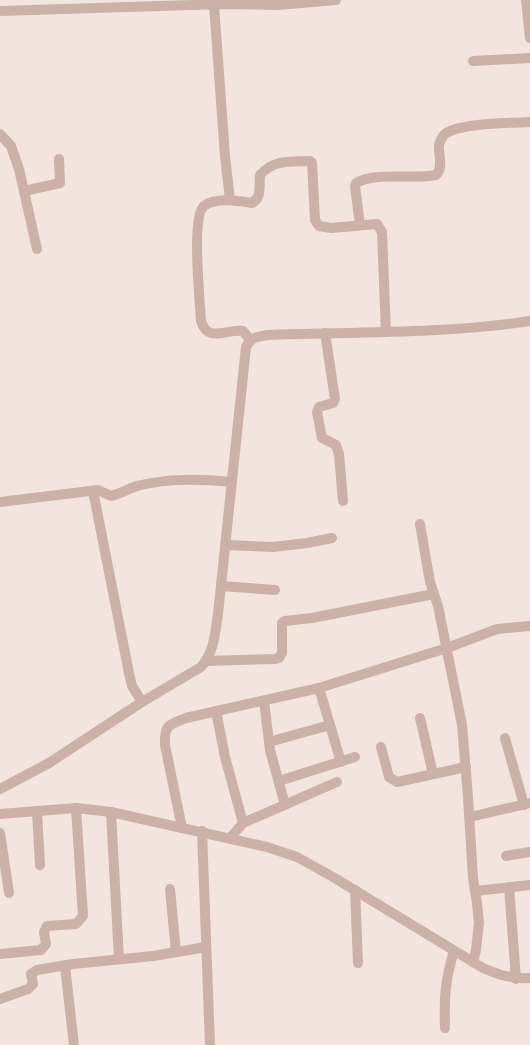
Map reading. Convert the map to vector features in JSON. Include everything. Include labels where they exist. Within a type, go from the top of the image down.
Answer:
[{"type":"street","points":[[0,11],[214,5],[278,5],[299,1],[336,0]]},
{"type":"street","points":[[526,0],[530,38]]},
{"type":"street","points":[[214,5],[225,156],[230,200]]},
{"type":"street","points":[[473,61],[530,58]]},
{"type":"street","points":[[360,225],[355,186],[356,183],[362,180],[387,177],[436,175],[440,170],[439,145],[443,135],[452,130],[483,125],[530,122]]},
{"type":"street","points":[[0,134],[11,146],[19,169],[38,248]]},
{"type":"street","points":[[24,191],[60,183],[59,159]]},
{"type":"street","points":[[250,340],[246,334],[237,330],[213,334],[207,332],[203,328],[201,321],[196,241],[199,213],[202,207],[211,202],[230,200],[252,203],[257,200],[259,198],[260,175],[268,166],[281,162],[310,161],[313,166],[315,220],[319,226],[331,228],[377,224],[382,232],[386,332]]},
{"type":"street","points":[[0,788],[49,763],[142,702],[201,667],[206,661],[212,648],[218,614],[246,347],[250,340],[268,335],[409,332],[489,327],[530,321]]},
{"type":"street","points":[[325,333],[335,399],[333,403],[319,407],[317,412],[322,438],[336,445],[340,454],[343,501]]},
{"type":"street","points":[[0,502],[98,490],[111,496],[136,486],[171,480],[195,479],[232,482]]},
{"type":"street","points":[[93,491],[132,686],[142,702]]},
{"type":"street","points":[[420,524],[430,582],[438,606],[462,725],[470,817],[473,878],[478,923],[476,950],[473,962]]},
{"type":"street","points":[[225,545],[273,547],[332,538]]},
{"type":"street","points":[[221,586],[275,590]]},
{"type":"street","points":[[206,661],[279,658],[282,653],[282,623],[285,621],[312,618],[434,594]]},
{"type":"street","points":[[182,828],[165,745],[164,732],[169,725],[186,718],[319,688],[447,648],[497,629],[530,626]]},
{"type":"street","points":[[319,688],[341,762]]},
{"type":"street","points":[[264,700],[269,742],[285,805]]},
{"type":"street","points":[[216,712],[225,756],[243,823]]},
{"type":"street","points":[[420,718],[433,774]]},
{"type":"street","points":[[269,742],[330,725]]},
{"type":"street","points":[[470,817],[527,804],[505,738]]},
{"type":"street","points":[[381,747],[389,777],[397,782],[466,767]]},
{"type":"street","points":[[279,781],[355,757]]},
{"type":"street","points":[[230,838],[243,823],[337,782]]},
{"type":"street","points":[[0,954],[41,950],[46,944],[44,932],[47,926],[76,924],[83,916],[76,808]]},
{"type":"street","points":[[0,814],[76,808],[111,812],[202,831],[267,847],[297,857],[355,890],[483,968],[500,975],[516,979],[530,978]]},
{"type":"street","points":[[36,812],[40,865]]},
{"type":"street","points":[[111,812],[119,959]]},
{"type":"street","points":[[202,831],[210,1045]]},
{"type":"street","points":[[0,833],[1,850],[9,893]]},
{"type":"street","points":[[506,856],[530,852]]},
{"type":"street","points":[[475,891],[530,884]]},
{"type":"street","points":[[509,887],[516,979]]},
{"type":"street","points":[[170,889],[176,952]]},
{"type":"street","points":[[355,890],[358,962]]},
{"type":"street","points":[[0,999],[28,989],[33,984],[31,974],[37,970],[206,947]]},
{"type":"street","points":[[445,1028],[444,1000],[447,972],[454,951]]},
{"type":"street","points":[[65,966],[74,1045]]}]
